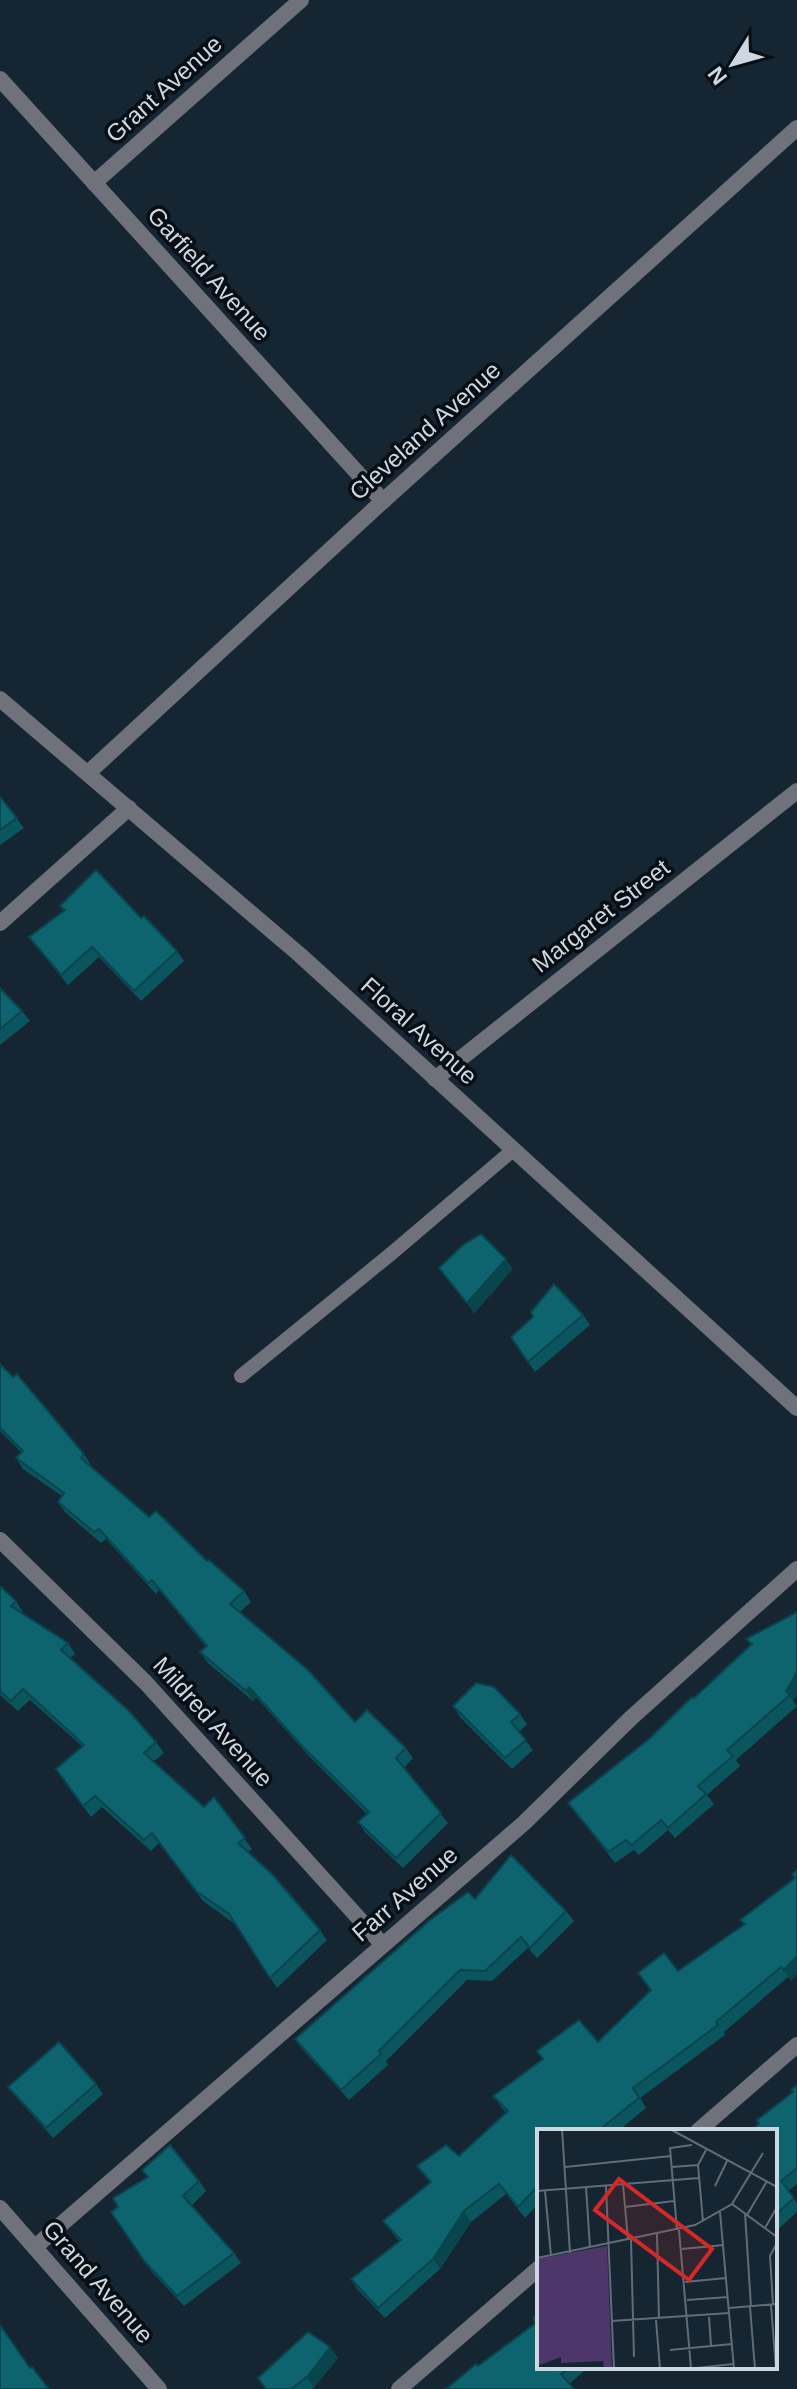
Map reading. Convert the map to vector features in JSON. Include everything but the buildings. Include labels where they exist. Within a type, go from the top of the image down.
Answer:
[{"type":"street","name":"Grant Avenue","points":[[94,183],[301,0]]},
{"type":"street","name":"Garfield Avenue","points":[[0,79],[383,501]]},
{"type":"street","name":"Cleveland Avenue","points":[[88,773],[383,501],[797,128]]},
{"type":"street","name":"Floral Avenue","points":[[0,699],[300,955],[797,1408]]},
{"type":"street","name":"Margaret Street","points":[[435,1079],[797,791]]},
{"type":"street","points":[[0,923],[129,808]]},
{"type":"street","name":"Mildred Avenue","points":[[0,1540],[146,1683],[383,1945]]},
{"type":"street","name":"Farr Avenue","points":[[35,2247],[524,1823],[631,1718],[797,1569]]},
{"type":"street","points":[[700,2129],[797,2045]]},
{"type":"street","name":"Grand Avenue","points":[[0,2208],[159,2389]]},
{"type":"street","points":[[399,2389],[537,2270]]},
{"type":"lane","points":[[241,1376],[513,1150]]}]
